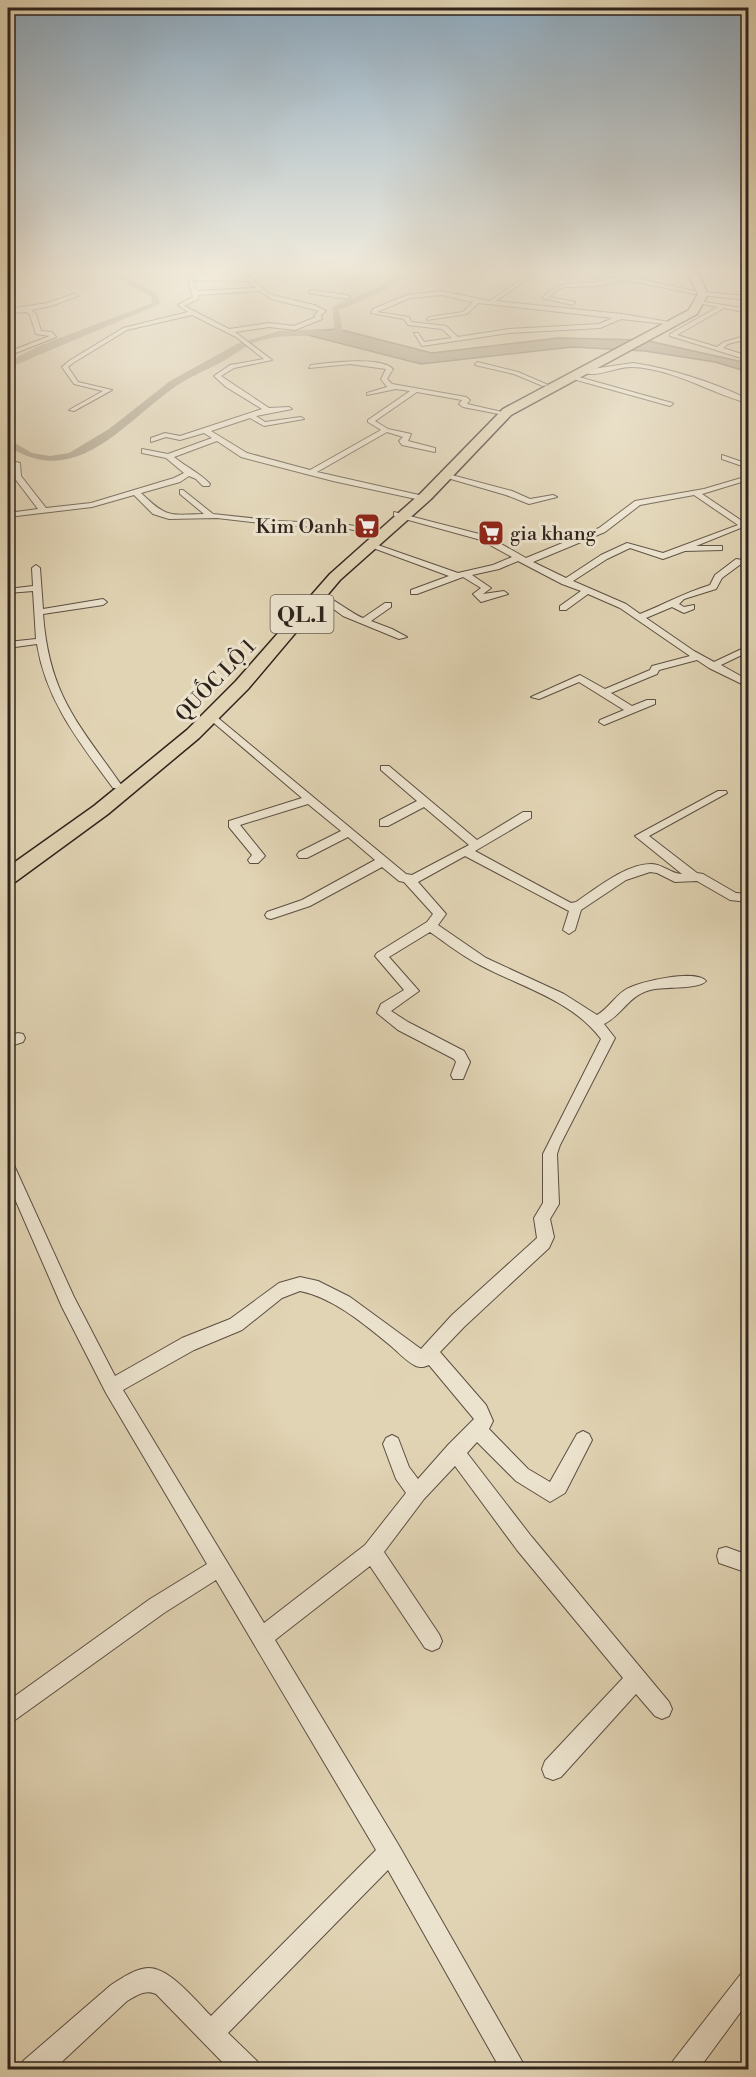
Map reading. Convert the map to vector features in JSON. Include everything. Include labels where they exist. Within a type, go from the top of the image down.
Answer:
[{"type":"highway","name":"QUỐC LỘ 1","points":[[400,514],[499,412],[574,371]]},
{"type":"highway","name":"QUỐC LỘ 1","points":[[8,867],[117,786],[204,711],[327,576],[447,476],[476,442],[507,412],[581,371]]},
{"type":"highway","name":"QUỐC LỘ 1","points":[[8,877],[111,802],[184,743],[242,685],[319,594],[372,539]]},
{"type":"street","points":[[67,371],[76,383],[109,390],[72,410]]},
{"type":"street","points":[[224,371],[217,375],[225,385],[252,398],[267,410]]},
{"type":"street","points":[[389,371],[384,379],[387,384],[395,387],[464,398],[467,399],[462,404],[465,406],[499,412]]},
{"type":"street","points":[[507,371],[545,385]]},
{"type":"street","points":[[576,374],[602,371]]},
{"type":"street","points":[[663,371],[748,401]]},
{"type":"street","points":[[576,374],[670,405]]},
{"type":"street","points":[[237,392],[246,387]]},
{"type":"street","points":[[369,394],[395,387]]},
{"type":"street","points":[[415,391],[370,420],[386,430],[408,436],[403,441],[405,443],[432,450]]},
{"type":"street","points":[[154,441],[165,435],[180,438],[267,410],[289,409]]},
{"type":"street","points":[[250,416],[264,424],[301,419]]},
{"type":"street","points":[[207,429],[208,433],[220,438],[241,453],[311,473],[416,497]]},
{"type":"street","points":[[311,473],[386,430]]},
{"type":"street","points":[[170,456],[220,438]]},
{"type":"street","points":[[145,450],[170,456],[189,473],[206,483]]},
{"type":"street","points":[[725,457],[748,466]]},
{"type":"street","points":[[8,462],[17,465],[16,474],[43,510]]},
{"type":"street","points":[[8,515],[92,505],[136,493],[189,473]]},
{"type":"street","points":[[447,476],[509,493],[529,502],[553,497]]},
{"type":"street","points":[[414,592],[462,575],[522,560],[602,530],[638,503],[696,493],[748,478]]},
{"type":"street","points":[[183,492],[211,516]]},
{"type":"street","points":[[136,493],[163,515],[211,516],[278,524],[343,526],[462,575],[487,588],[477,594],[480,598],[504,594]]},
{"type":"street","points":[[565,582],[604,557],[630,545],[661,556],[744,525],[696,493]]},
{"type":"street","points":[[400,514],[484,538],[565,582],[623,606],[697,657],[748,684]]},
{"type":"street","points":[[682,548],[719,549]]},
{"type":"street","points":[[639,617],[673,604],[681,597],[713,587],[724,572],[739,561],[748,563]]},
{"type":"street","points":[[36,568],[38,612],[48,673],[56,692],[117,786]]},
{"type":"street","points":[[8,591],[37,588]]},
{"type":"street","points":[[563,608],[587,590]]},
{"type":"street","points":[[319,594],[348,615],[402,637]]},
{"type":"street","points":[[38,612],[103,602]]},
{"type":"street","points":[[673,604],[684,610],[691,608]]},
{"type":"street","points":[[365,621],[388,605]]},
{"type":"street","points":[[8,645],[42,641]]},
{"type":"street","points":[[712,666],[748,649]]},
{"type":"street","points":[[604,693],[654,672],[655,668],[697,657]]},
{"type":"street","points":[[536,697],[579,678],[631,710]]},
{"type":"street","points":[[604,722],[651,702]]},
{"type":"street","points":[[212,716],[383,861],[409,880],[440,914],[430,925],[381,956],[412,991],[386,1008],[384,1013],[403,1026],[459,1055],[463,1062],[458,1074]]},
{"type":"street","points":[[385,768],[476,845]]},
{"type":"street","points":[[693,876],[641,836],[723,793]]},
{"type":"street","points":[[254,860],[259,856],[233,824],[311,799]]},
{"type":"street","points":[[384,823],[426,801]]},
{"type":"street","points":[[409,880],[465,852],[527,815]]},
{"type":"street","points":[[303,855],[349,832]]},
{"type":"street","points":[[465,852],[548,897],[576,907]]},
{"type":"street","points":[[271,915],[306,903],[383,861]]},
{"type":"street","points":[[569,930],[576,907],[627,874],[649,868],[660,869],[675,878],[693,876],[702,878],[734,897],[748,898]]},
{"type":"street","points":[[112,1387],[189,1343],[235,1325],[279,1292],[294,1284],[309,1285],[350,1307],[390,1333],[419,1359],[423,1359],[458,1321],[543,1243],[546,1237],[542,1218],[551,1204],[550,1154],[608,1038],[596,1021],[550,992],[478,959],[430,925]]},
{"type":"street","points":[[596,1021],[603,1018],[622,998],[643,987],[700,981]]},
{"type":"street","points":[[8,1167],[68,1302],[112,1387],[390,1852],[515,2070]]},
{"type":"street","points":[[261,1638],[372,1552],[454,1451],[484,1422],[480,1411],[429,1352]]},
{"type":"street","points":[[477,1429],[522,1474],[550,1493],[559,1487],[583,1440]]},
{"type":"street","points":[[392,1444],[402,1473],[418,1493]]},
{"type":"street","points":[[454,1451],[524,1543],[662,1709]]},
{"type":"street","points":[[372,1552],[432,1641]]},
{"type":"street","points":[[726,1556],[748,1564]]},
{"type":"street","points":[[8,1713],[158,1606],[219,1567]]},
{"type":"street","points":[[553,1769],[636,1679]]},
{"type":"street","points":[[213,2032],[390,1852]]},
{"type":"street","points":[[32,2070],[58,2050],[110,2001],[136,1983],[148,1979],[164,1986],[213,2032],[248,2070]]},
{"type":"street","points":[[682,2070],[748,1983]]},
{"type":"waterway","points":[[8,442],[29,456],[50,460],[72,455],[113,431],[174,383],[196,371]]},
{"type":"place","name":"Kim Oanh","points":[[367,526]]},
{"type":"place","name":"gia khang","points":[[491,533]]}]
